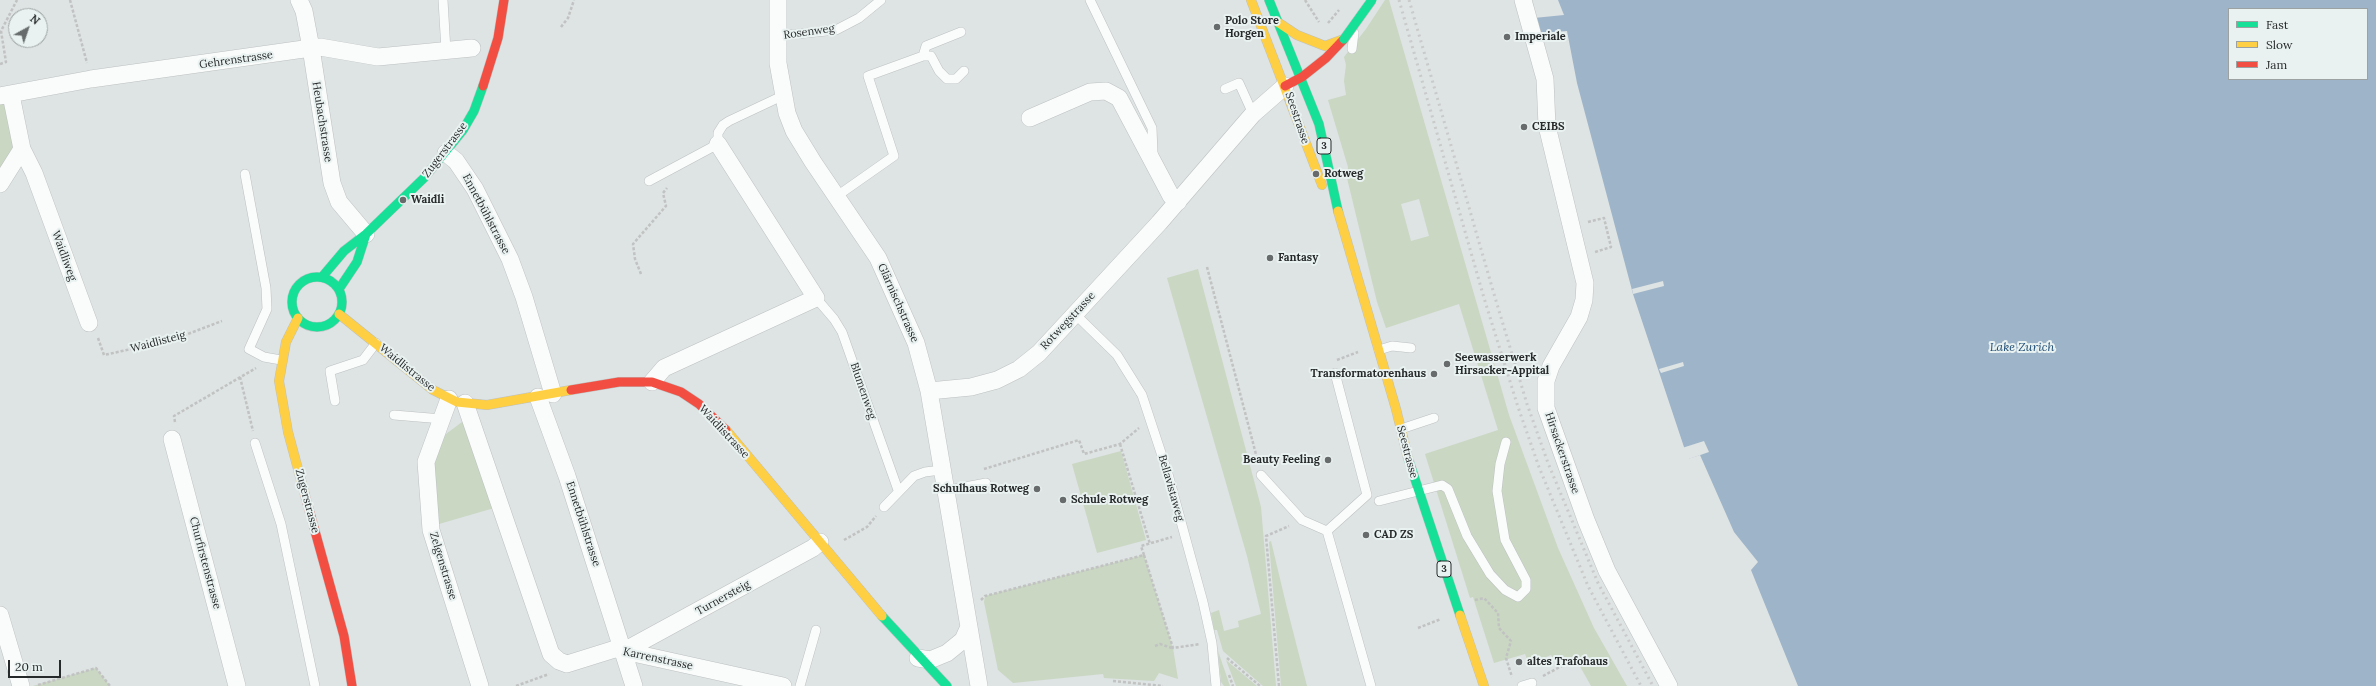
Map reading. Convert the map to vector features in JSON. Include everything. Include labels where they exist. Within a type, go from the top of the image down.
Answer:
[{"type":"main road","name":"Zugerstrasse","points":[[322,277],[344,250],[366,234],[403,200],[446,153],[474,111],[498,38],[504,0]]},
{"type":"main road","name":"Seestrasse","points":[[1251,0],[1285,86],[1316,174],[1339,216]]},
{"type":"main road","name":"Seestrasse","points":[[1269,0],[1302,77],[1319,124],[1339,216],[1379,350],[1418,491],[1484,686]]},
{"type":"main road","points":[[1302,77],[1326,58],[1344,39],[1372,0]]},
{"type":"main road","points":[[1279,23],[1297,36],[1317,44],[1326,46],[1344,39]]},
{"type":"main road","name":"Seestrasse","points":[[1285,86],[1302,77]]},
{"type":"main road","name":"Zugerstrasse","points":[[339,289],[357,262],[366,234]]},
{"type":"main road","points":[[322,277],[334,283],[339,289],[343,302],[340,314],[330,324],[316,328],[303,323],[298,318],[292,304],[295,290],[306,279],[322,277]]},
{"type":"main road","name":"Waidlistrasse","points":[[340,314],[424,384],[457,401],[487,405],[546,396],[619,382],[652,382],[681,392],[699,404],[723,426],[918,658],[947,686]]},
{"type":"main road","name":"Zugerstrasse","points":[[298,318],[286,342],[281,360],[278,381],[288,432],[344,636],[352,686]]},
{"type":"street","name":"Heubachstrasse","points":[[299,0],[304,11],[311,48],[332,183],[339,202],[366,234]]},
{"type":"street","name":"Glärnischstrasse","points":[[778,0],[777,36],[782,96],[794,131],[878,258],[916,343],[929,391],[944,491],[979,686]]},
{"type":"street","name":"Hirsackerstrasse","points":[[1523,0],[1545,79],[1547,126],[1585,282],[1584,300],[1579,317],[1551,366],[1546,381],[1546,408],[1586,520],[1607,570],[1669,686]]},
{"type":"street","name":"Gehrenstrasse","points":[[6,95],[91,79],[320,47],[378,57],[472,48]]},
{"type":"street","name":"Rotwegstrasse","points":[[929,391],[971,387],[997,380],[1019,369],[1039,353],[1178,202],[1253,114],[1285,86]]},
{"type":"street","points":[[1030,118],[1090,92],[1106,91],[1119,98],[1171,196],[1178,202]]},
{"type":"street","name":"Waidliweg","points":[[6,95],[22,149],[34,173],[89,323]]},
{"type":"street","name":"Blumenweg","points":[[718,144],[816,298]]},
{"type":"street","points":[[0,184],[17,161],[22,149]]},
{"type":"street","name":"Ennetbühlstrasse","points":[[446,153],[456,161],[475,189],[510,259],[524,296],[546,396],[567,476],[634,686]]},
{"type":"street","points":[[652,382],[664,368],[816,298]]},
{"type":"street","points":[[457,401],[551,654],[559,662],[567,664]]},
{"type":"street","name":"Zelgenstrasse","points":[[457,401],[442,419],[426,462],[431,530],[480,686]]},
{"type":"street","name":"Churfirstenstrasse","points":[[172,439],[237,686]]},
{"type":"street","name":"Turnersteig","points":[[624,652],[813,548],[820,542]]},
{"type":"street","points":[[0,616],[21,686]]},
{"type":"street","points":[[918,658],[930,660],[947,653],[963,640],[968,629]]},
{"type":"street","name":"Karrenstrasse","points":[[567,664],[615,649],[783,686]]},
{"type":"lane","points":[[443,0],[446,51]]},
{"type":"lane","name":"Rosenweg","points":[[777,36],[836,30],[859,18],[881,0]]},
{"type":"lane","points":[[1090,0],[1134,95],[1152,128],[1153,162]]},
{"type":"lane","points":[[1352,49],[1358,4]]},
{"type":"lane","points":[[923,56],[926,46],[961,32]]},
{"type":"lane","points":[[837,196],[894,156],[868,76],[923,56],[931,56],[938,71],[947,79],[956,79],[964,71]]},
{"type":"lane","points":[[1225,88],[1239,83],[1253,114]]},
{"type":"lane","points":[[649,181],[718,144],[718,132],[723,125],[782,96]]},
{"type":"lane","points":[[245,174],[266,288],[267,309],[249,349],[264,357],[281,360]]},
{"type":"lane","name":"Blumenweg","points":[[816,298],[834,319],[842,332],[898,490]]},
{"type":"lane","name":"Bellavistaweg","points":[[1074,314],[1117,355],[1142,395],[1152,423],[1203,602],[1212,643],[1216,686]]},
{"type":"lane","points":[[335,401],[330,371],[363,360],[376,343]]},
{"type":"lane","points":[[1379,350],[1392,346],[1411,348]]},
{"type":"lane","points":[[1328,531],[1367,495],[1334,373]]},
{"type":"lane","points":[[394,415],[442,419]]},
{"type":"lane","points":[[1401,429],[1434,418]]},
{"type":"lane","points":[[1379,501],[1442,485],[1448,489],[1466,536],[1490,574],[1505,590],[1518,597],[1526,589],[1526,580],[1505,540],[1497,491],[1500,464],[1506,442]]},
{"type":"lane","points":[[256,443],[281,524],[315,686]]},
{"type":"lane","points":[[884,507],[898,490],[914,476],[925,472],[941,470]]},
{"type":"lane","points":[[1261,474],[1302,520],[1328,531]]},
{"type":"lane","points":[[944,491],[986,483]]},
{"type":"lane","points":[[1328,531],[1370,686]]},
{"type":"lane","points":[[800,686],[816,630]]},
{"type":"lane","points":[[1522,686],[1532,683]]},
{"type":"path","points":[[0,64],[6,62],[1,31],[17,0]]},
{"type":"path","points":[[70,0],[91,79]]},
{"type":"path","points":[[561,27],[568,18],[574,0]]},
{"type":"path","points":[[1305,0],[1320,24]]},
{"type":"path","points":[[641,274],[634,259],[633,244],[666,206],[663,193],[665,189],[680,180],[674,167]]},
{"type":"path","points":[[1571,226],[1604,218],[1611,247],[1579,256]]},
{"type":"path","points":[[1207,267],[1261,474]]},
{"type":"path","name":"Waidlisteig","points":[[89,323],[93,325],[104,356],[172,340],[222,321]]},
{"type":"path","points":[[1332,363],[1361,351]]},
{"type":"path","points":[[174,416],[256,368]]},
{"type":"path","points":[[240,377],[256,443]]},
{"type":"path","points":[[986,483],[982,470],[1079,440],[1084,454],[1120,444],[1135,434],[1140,426],[1152,423]]},
{"type":"path","points":[[1120,444],[1150,544]]},
{"type":"path","points":[[842,541],[867,527],[884,507]]},
{"type":"path","points":[[1279,686],[1266,536],[1302,520]]},
{"type":"path","points":[[1173,648],[1141,546],[1184,534]]},
{"type":"path","points":[[982,600],[985,596],[1144,554]]},
{"type":"path","points":[[1471,602],[1484,598],[1498,613],[1499,628],[1511,641],[1506,658],[1512,679]]},
{"type":"path","points":[[1418,628],[1445,618]]},
{"type":"path","points":[[1155,646],[1160,644],[1173,648],[1196,645]]},
{"type":"path","points":[[1228,658],[1260,686]]},
{"type":"path","points":[[1542,677],[1571,661],[1576,664]]},
{"type":"path","points":[[516,686],[561,670],[567,664]]},
{"type":"path","points":[[33,686],[96,668],[110,686]]},
{"type":"path","points":[[1113,682],[1163,686]]},
{"type":"green space","points":[[1385,0],[1389,0],[1509,415],[1558,548],[1594,628],[1627,686],[1591,686],[1577,661],[1570,659],[1558,665],[1551,655],[1529,664],[1525,654],[1494,663],[1473,597],[1470,598],[1425,454],[1498,430],[1459,304],[1386,328],[1377,302],[1347,178],[1348,167],[1328,100],[1346,95],[1344,81],[1346,65],[1344,57],[1366,29]],"holes":[[[1419,199],[1429,236],[1411,241],[1401,204]]]},
{"type":"green space","points":[[11,95],[22,149],[0,184],[0,96]]},
{"type":"green space","points":[[1198,269],[1261,507],[1276,686],[1263,686],[1223,651],[1217,630],[1214,630],[1211,613],[1219,610],[1224,631],[1239,627],[1238,621],[1261,614],[1247,556],[1167,278]]},
{"type":"green space","points":[[470,416],[501,506],[439,524],[426,462],[434,443]]},
{"type":"green space","points":[[1121,451],[1146,540],[1097,553],[1072,464]]},
{"type":"green space","points":[[1271,541],[1307,686],[1281,686],[1269,542]]},
{"type":"green space","points":[[1144,555],[1173,648],[1178,679],[1159,673],[1154,681],[1104,678],[1103,674],[1013,683],[998,670],[984,602],[985,596]]},
{"type":"green space","points":[[1218,651],[1230,686],[1224,686],[1221,682]]},
{"type":"green space","points":[[1226,660],[1257,686],[1236,686]]},
{"type":"green space","points":[[96,668],[110,686],[33,686]]},
{"type":"water","name":"Lake Zurich","points":[[1558,0],[2376,0],[2376,686],[1798,686],[1751,570],[1758,562],[1734,532],[1700,455],[1688,459],[1633,294],[1577,83],[1567,31],[1538,33],[1534,18],[1564,15]]},
{"type":"pier","points":[[1663,281],[1664,286],[1633,294],[1632,289]]},
{"type":"pier","points":[[1683,362],[1684,366],[1661,373],[1659,369]]},
{"type":"pier","points":[[1704,441],[1709,452],[1686,460],[1682,448]]},
{"type":"railway","points":[[1399,0],[1484,298],[1518,407],[1539,467],[1588,586],[1641,686]]},
{"type":"railway","points":[[1409,0],[1527,404],[1548,463],[1598,583],[1653,686]]},
{"type":"traffic: fast","points":[[1269,0],[1319,124],[1338,211]]},
{"type":"traffic: fast","points":[[1344,39],[1372,0]]},
{"type":"traffic: fast","points":[[322,277],[344,251],[366,234],[424,178],[463,130],[474,111],[483,86]]},
{"type":"traffic: fast","points":[[339,289],[357,262],[366,234]]},
{"type":"traffic: fast","points":[[312,277],[322,277],[335,284],[342,297],[342,302],[342,307],[335,320],[322,327],[312,327],[303,323],[296,316],[292,307],[292,297],[296,288],[303,281],[312,277]]},
{"type":"traffic: fast","points":[[1408,458],[1460,615]]},
{"type":"traffic: fast","points":[[882,616],[947,686]]},
{"type":"traffic: slow","points":[[1251,0],[1322,185]]},
{"type":"traffic: slow","points":[[1279,23],[1297,35],[1325,46],[1344,39]]},
{"type":"traffic: slow","points":[[1338,211],[1396,409],[1408,458]]},
{"type":"traffic: slow","points":[[339,314],[433,390],[457,402],[487,405],[571,390]]},
{"type":"traffic: slow","points":[[298,318],[286,342],[279,381],[288,432],[305,495]]},
{"type":"traffic: slow","points":[[726,430],[882,616]]},
{"type":"traffic: slow","points":[[1460,615],[1484,686]]},
{"type":"traffic: jam","points":[[483,86],[498,38],[504,0]]},
{"type":"traffic: jam","points":[[1285,86],[1302,77],[1326,58],[1344,39]]},
{"type":"traffic: jam","points":[[571,390],[619,382],[652,382],[681,392],[699,404],[726,430]]},
{"type":"traffic: jam","points":[[305,495],[344,636],[352,686]]},
{"type":"place","name":"Polo Store Horgen","points":[[1217,27]]},
{"type":"place","name":"Imperiale","points":[[1507,37]]},
{"type":"place","name":"CEIBS","points":[[1524,127]]},
{"type":"place","name":"Rotweg","points":[[1316,174]]},
{"type":"place","name":"Waidli","points":[[403,200]]},
{"type":"place","name":"Fantasy","points":[[1270,258]]},
{"type":"place","name":"Seewasserwerk Hirsacker-Appital","points":[[1447,364]]},
{"type":"place","name":"Transformatorenhaus","points":[[1434,374]]},
{"type":"place","name":"Beauty Feeling","points":[[1328,460]]},
{"type":"place","name":"Schulhaus Rotweg","points":[[1037,489]]},
{"type":"place","name":"Schule Rotweg","points":[[1063,500]]},
{"type":"place","name":"CAD ZS","points":[[1366,535]]},
{"type":"place","name":"altes Trafohaus","points":[[1519,662]]}]
